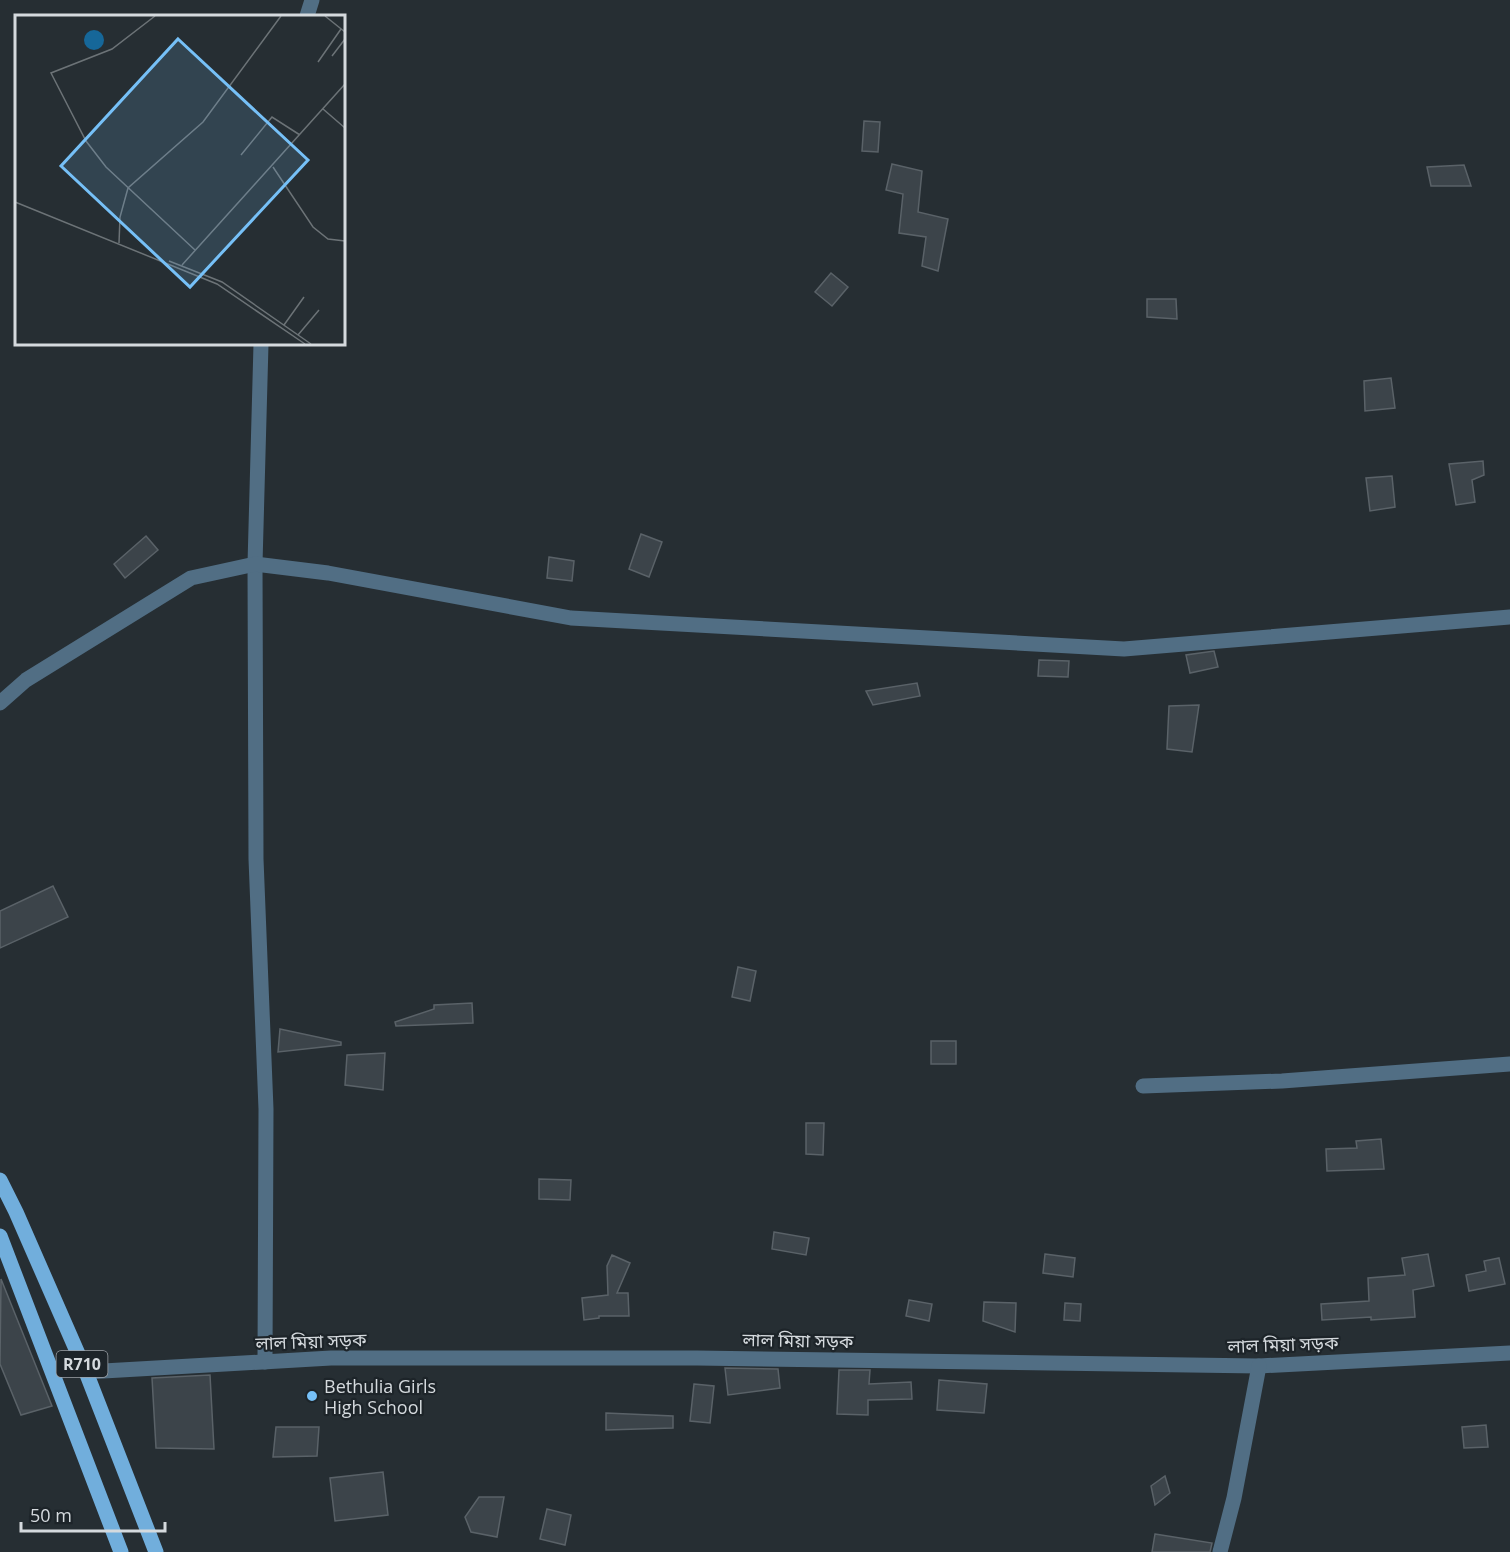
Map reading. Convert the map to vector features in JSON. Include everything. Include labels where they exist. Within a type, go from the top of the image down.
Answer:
[{"type":"main road","name":"R710","points":[[0,1180],[86,1372],[156,1552]]},
{"type":"main road","name":"R710","points":[[0,1236],[121,1552]]},
{"type":"street","points":[[307,15],[312,0]]},
{"type":"street","points":[[261,345],[255,564],[256,859],[266,1109],[265,1362]]},
{"type":"street","points":[[0,703],[26,680],[191,578],[255,564],[328,573],[571,618],[1124,649],[1510,617]]},
{"type":"street","points":[[1143,1086],[1282,1082],[1510,1064]]},
{"type":"street","name":"লাল মিয়া সড়ক","points":[[86,1372],[331,1358],[697,1358],[1259,1366],[1510,1353]]},
{"type":"street","points":[[1220,1552],[1234,1498],[1259,1366]]},
{"type":"building","points":[[864,121],[880,122],[878,152],[862,151]]},
{"type":"building","points":[[892,164],[922,171],[918,212],[948,219],[938,271],[922,266],[926,237],[899,233],[903,194],[886,190]]},
{"type":"building","points":[[1464,165],[1471,186],[1431,186],[1427,167]]},
{"type":"building","points":[[831,273],[848,287],[832,306],[815,292]]},
{"type":"building","points":[[1147,299],[1176,299],[1177,319],[1147,317]]},
{"type":"building","points":[[1391,378],[1395,408],[1365,411],[1364,381]]},
{"type":"building","points":[[1483,461],[1484,475],[1472,480],[1475,502],[1456,505],[1449,464]]},
{"type":"building","points":[[1392,476],[1395,507],[1370,511],[1366,478]]},
{"type":"building","points":[[641,534],[662,542],[649,577],[629,569]]},
{"type":"building","points":[[146,536],[158,550],[125,578],[114,564]]},
{"type":"building","points":[[549,557],[574,561],[572,581],[547,578]]},
{"type":"building","points":[[1214,651],[1218,667],[1190,673],[1186,655]]},
{"type":"building","points":[[1039,660],[1069,661],[1068,677],[1038,676]]},
{"type":"building","points":[[917,683],[920,696],[873,705],[866,691]]},
{"type":"building","points":[[1199,705],[1192,752],[1167,749],[1169,706]]},
{"type":"building","points":[[53,886],[68,917],[0,948],[0,911]]},
{"type":"building","points":[[738,967],[756,971],[750,1001],[732,997]]},
{"type":"building","points":[[472,1003],[473,1023],[396,1026],[395,1022],[434,1009],[434,1005]]},
{"type":"building","points":[[280,1029],[341,1042],[341,1045],[278,1052]]},
{"type":"building","points":[[931,1041],[956,1041],[956,1064],[931,1064]]},
{"type":"building","points":[[385,1053],[383,1090],[345,1085],[347,1055]]},
{"type":"building","points":[[806,1123],[824,1123],[823,1155],[806,1154]]},
{"type":"building","points":[[1381,1139],[1384,1169],[1327,1171],[1326,1149],[1357,1148],[1356,1141]]},
{"type":"building","points":[[539,1179],[571,1180],[570,1200],[539,1199]]},
{"type":"building","points":[[774,1232],[809,1238],[806,1255],[772,1249]]},
{"type":"building","points":[[1045,1254],[1075,1258],[1073,1277],[1043,1273]]},
{"type":"building","points":[[1428,1254],[1434,1286],[1413,1290],[1415,1317],[1322,1320],[1321,1304],[1369,1301],[1368,1278],[1405,1275],[1402,1258]]},
{"type":"building","points":[[612,1255],[630,1263],[617,1293],[628,1293],[629,1316],[599,1316],[599,1318],[584,1320],[582,1298],[608,1295],[607,1266]]},
{"type":"building","points":[[1499,1258],[1505,1284],[1469,1291],[1466,1275],[1486,1271],[1484,1261]]},
{"type":"building","points":[[1,1279],[52,1406],[21,1415],[0,1364]]},
{"type":"building","points":[[909,1300],[932,1304],[929,1321],[906,1316]]},
{"type":"building","points":[[984,1302],[1016,1303],[1015,1332],[983,1321]]},
{"type":"building","points":[[1065,1303],[1081,1304],[1080,1321],[1064,1320]]},
{"type":"building","points":[[725,1368],[778,1369],[780,1388],[728,1395]]},
{"type":"building","points":[[839,1370],[870,1370],[869,1384],[911,1382],[912,1399],[868,1400],[868,1415],[837,1414]]},
{"type":"building","points":[[210,1375],[214,1449],[156,1448],[152,1378]]},
{"type":"building","points":[[939,1380],[987,1384],[984,1413],[937,1410]]},
{"type":"building","points":[[694,1384],[714,1386],[710,1423],[690,1421]]},
{"type":"building","points":[[606,1413],[673,1416],[673,1428],[606,1430]]},
{"type":"building","points":[[1486,1425],[1488,1447],[1464,1448],[1462,1427]]},
{"type":"building","points":[[276,1427],[319,1427],[317,1456],[273,1457]]},
{"type":"building","points":[[383,1472],[388,1515],[335,1521],[330,1478]]},
{"type":"building","points":[[1165,1476],[1170,1493],[1155,1505],[1151,1486]]},
{"type":"building","points":[[479,1497],[504,1497],[497,1537],[471,1532],[465,1517]]},
{"type":"building","points":[[547,1509],[571,1515],[565,1545],[540,1539]]},
{"type":"building","points":[[1155,1534],[1212,1543],[1210,1552],[1152,1552]]},
{"type":"place","name":"Bethulia Girls High School","points":[[312,1396]]}]
